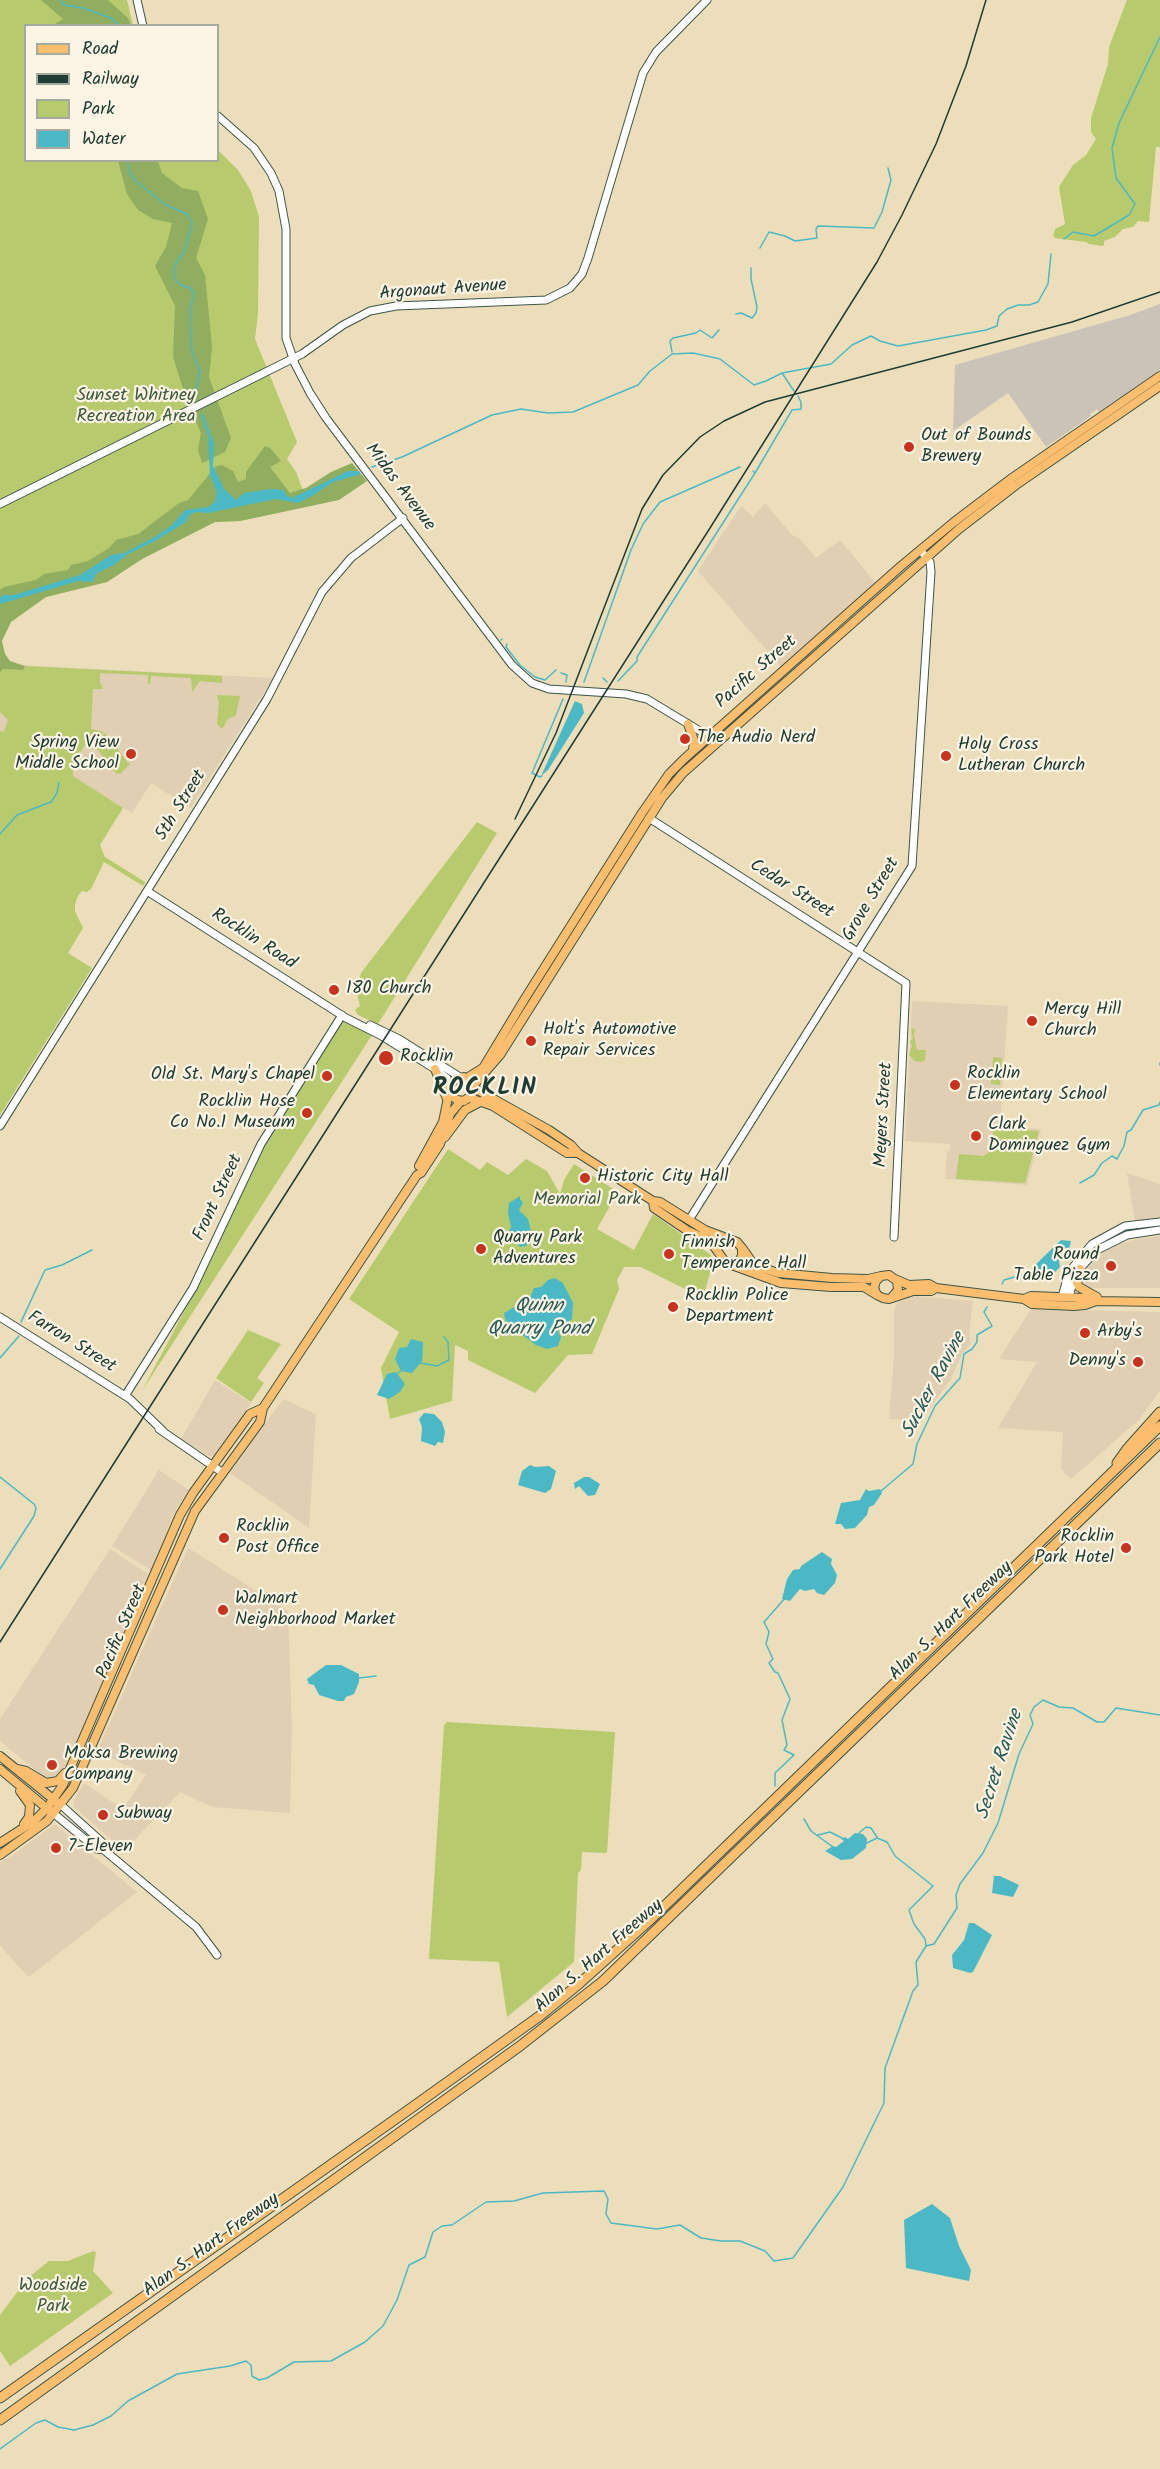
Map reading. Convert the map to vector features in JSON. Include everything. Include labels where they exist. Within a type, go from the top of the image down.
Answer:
[{"type":"highway","points":[[1108,1477],[1127,1449],[1160,1412]]},
{"type":"highway","name":"Alan S. Hart Freeway","points":[[0,2398],[444,2085],[580,1983],[650,1920],[1160,1426]]},
{"type":"highway","name":"Alan S. Hart Freeway","points":[[0,2420],[512,2052],[603,1981],[1160,1443]]},
{"type":"highway","points":[[1132,1471],[1160,1448]]},
{"type":"main road","name":"Pacific Street","points":[[0,1855],[31,1834],[79,1776],[189,1522],[260,1422],[263,1408],[417,1175],[421,1173],[441,1141],[450,1114],[465,1100],[500,1055],[673,783],[868,609],[986,497],[1160,376]]},
{"type":"main road","name":"Pacific Street","points":[[417,1175],[417,1170],[440,1129],[453,1081],[483,1068],[642,813],[669,774],[693,750],[882,583],[959,529],[1016,485],[1160,386]]},
{"type":"main road","points":[[868,609],[882,590],[882,583]]},
{"type":"main road","points":[[815,644],[819,645],[836,637]]},
{"type":"main road","points":[[765,700],[776,679]]},
{"type":"main road","points":[[688,724],[694,740],[693,750]]},
{"type":"main road","points":[[500,1055],[486,1078],[484,1086],[514,1110]]},
{"type":"main road","points":[[435,1069],[449,1094],[465,1100],[482,1101],[567,1153],[578,1153]]},
{"type":"main road","points":[[463,1078],[480,1093],[549,1130],[578,1153],[653,1201],[660,1202],[705,1230],[732,1240],[742,1248],[754,1265],[778,1274],[868,1279],[889,1275],[906,1284],[929,1284],[936,1288],[1024,1299],[1031,1296],[1085,1305],[1101,1301],[1160,1302]]},
{"type":"main road","points":[[441,1141],[465,1110],[482,1101]]},
{"type":"main road","points":[[523,1124],[544,1132],[549,1130]]},
{"type":"main road","points":[[653,1201],[654,1208],[688,1231],[713,1244],[723,1261],[781,1283],[862,1287],[886,1299],[913,1291],[932,1291],[936,1288]]},
{"type":"main road","points":[[660,1212],[665,1210],[684,1221],[688,1220]]},
{"type":"main road","points":[[688,1220],[705,1239]]},
{"type":"main road","points":[[719,1254],[722,1244],[732,1240]]},
{"type":"main road","points":[[731,1264],[741,1259],[742,1248]]},
{"type":"main road","points":[[1080,1269],[1077,1282],[1080,1289],[1101,1301]]},
{"type":"main road","points":[[877,1295],[875,1283],[881,1276]]},
{"type":"main road","points":[[781,1283],[785,1280],[797,1281],[811,1277]]},
{"type":"main road","points":[[794,1285],[810,1282],[830,1283],[832,1278]]},
{"type":"main road","points":[[892,1298],[898,1287],[895,1279]]},
{"type":"main road","name":"Pacific Street","points":[[57,1802],[180,1515],[250,1414],[263,1408]]},
{"type":"main road","points":[[113,1698],[111,1689],[120,1668],[118,1660]]},
{"type":"main road","points":[[17,1769],[40,1781],[49,1783],[58,1781],[65,1774],[75,1753],[81,1747]]},
{"type":"main road","points":[[0,1756],[57,1802]]},
{"type":"main road","points":[[0,1769],[50,1811]]},
{"type":"main road","points":[[10,1776],[30,1805],[29,1817],[16,1833]]},
{"type":"main road","name":"Pacific Street","points":[[0,1843],[50,1811]]},
{"type":"street","points":[[137,0],[143,24]]},
{"type":"street","name":"Argonaut Avenue","points":[[0,504],[293,358],[317,345],[350,320],[379,309],[396,306],[546,300],[570,288],[582,274],[588,258],[643,73],[656,52],[707,0]]},
{"type":"street","name":"Midas Avenue","points":[[219,117],[249,142],[274,178],[281,199],[286,229],[286,333],[293,358],[320,409],[512,665],[527,679],[541,687],[556,691],[640,697],[718,742]]},
{"type":"street","name":"5th Street","points":[[0,1126],[275,684],[308,615],[322,592],[339,570],[356,554],[403,518]]},
{"type":"street","name":"Grove Street","points":[[688,1220],[910,872],[913,860],[930,590],[930,564],[924,554]]},
{"type":"street","name":"Cedar Street","points":[[649,818],[904,980],[907,985],[907,994]]},
{"type":"street","name":"Rocklin Road","points":[[147,891],[342,1015],[435,1069],[447,1078],[449,1094]]},
{"type":"street","name":"Meyers Street","points":[[894,1237],[907,994]]},
{"type":"street","name":"Rocklin Road","points":[[342,1015],[399,1039],[463,1078]]},
{"type":"street","name":"Front Street","points":[[125,1396],[193,1288],[261,1144],[342,1015]]},
{"type":"street","points":[[1065,1301],[1069,1272],[1092,1244],[1125,1226],[1160,1221]]},
{"type":"street","points":[[1065,1301],[1072,1281],[1097,1250],[1112,1240],[1135,1233],[1160,1230]]},
{"type":"street","name":"Farron Street","points":[[0,1317],[125,1396],[163,1431],[223,1473]]},
{"type":"street","points":[[57,1802],[102,1842],[104,1850],[190,1921],[217,1955]]},
{"type":"street","points":[[50,1811],[96,1850],[104,1850]]},
{"type":"shaded area","points":[[1160,304],[1160,370],[1099,412],[1097,409],[1090,414],[1091,416],[1046,447],[1008,393],[953,431],[955,365],[1130,315]]},
{"type":"shaded area","points":[[765,503],[792,535],[799,538],[816,558],[840,540],[876,583],[781,667],[698,571],[741,506],[753,517]]},
{"type":"shaded area","name":"Spring View Middle School","points":[[0,664],[273,678],[191,808],[151,783],[132,813],[0,732]]},
{"type":"shaded area","name":"Rocklin Elementary School","points":[[912,1001],[1008,1006],[1000,1126],[1041,1129],[1027,1185],[945,1179],[947,1152],[950,1150],[950,1144],[905,1141]]},
{"type":"shaded area","points":[[1127,1173],[1160,1184],[1160,1218],[1135,1222]]},
{"type":"shaded area","points":[[1160,1236],[1160,1288],[1085,1288],[1081,1284],[1080,1280],[1084,1271],[1108,1247]]},
{"type":"shaded area","points":[[912,1296],[973,1301],[969,1335],[971,1344],[962,1354],[951,1379],[920,1422],[889,1419],[894,1355],[894,1311],[898,1302]]},
{"type":"shaded area","points":[[1031,1309],[1160,1312],[1160,1391],[1139,1420],[1071,1479],[1061,1469],[1063,1432],[998,1428],[1037,1362],[999,1359]]},
{"type":"shaded area","points":[[215,1380],[251,1403],[213,1456],[209,1456],[181,1439]]},
{"type":"shaded area","points":[[283,1399],[316,1414],[309,1528],[230,1473]]},
{"type":"shaded area","points":[[159,1470],[189,1490],[174,1513],[151,1570],[112,1546]]},
{"type":"shaded area","points":[[188,1548],[288,1611],[292,1727],[290,1813],[212,1807],[180,1792],[124,1851],[74,1807],[73,1802],[84,1783],[123,1809],[146,1775],[97,1751]]},
{"type":"shaded area","points":[[110,1549],[148,1574],[64,1770],[51,1779],[46,1779],[0,1741],[0,1719]]},
{"type":"shaded area","points":[[56,1825],[137,1892],[30,1976],[27,1976],[0,1945],[0,1862]]},
{"type":"green space","name":"Sunset Whitney Recreation Area","points":[[0,0],[127,0],[133,24],[24,24],[24,162],[219,162],[219,151],[238,170],[251,191],[259,217],[258,313],[255,339],[297,442],[287,459],[296,472],[309,506],[240,521],[215,522],[142,559],[107,582],[46,597],[0,624]]},
{"type":"green space","points":[[41,0],[108,0],[128,18],[131,24],[55,24],[63,19]]},
{"type":"green space","points":[[1127,0],[1160,0],[1160,147],[1156,147],[1149,222],[1138,221],[1133,227],[1123,229],[1115,237],[1104,241],[1102,246],[1055,238],[1053,236],[1055,229],[1065,224],[1059,187],[1073,165],[1086,155],[1096,139],[1091,132],[1091,118],[1108,64],[1109,47]]},
{"type":"green space","points":[[118,162],[158,162],[162,173],[182,188],[198,191],[208,219],[196,258],[205,275],[212,347],[209,377],[231,438],[225,452],[202,463],[198,450],[201,433],[187,401],[173,357],[175,306],[155,266],[166,247],[172,223],[153,219],[138,210],[127,194]]},
{"type":"green space","points":[[265,446],[270,448],[281,461],[270,467],[290,493],[306,488],[331,472],[352,463],[367,481],[339,500],[240,521],[215,522],[142,559],[107,582],[46,597],[11,622],[2,641],[5,654],[10,661],[25,666],[23,670],[3,669],[0,672],[0,590],[4,587],[36,580],[44,574],[68,570],[71,565],[88,561],[109,548],[116,540],[138,534],[179,503],[188,500],[216,466],[222,465],[233,471],[238,482],[246,479],[246,472]]},
{"type":"green space","points":[[25,666],[222,676],[222,683],[200,681],[192,692],[191,678],[151,676],[150,684],[148,684],[148,675],[100,673],[103,689],[93,689],[91,729],[104,732],[92,742],[88,741],[73,763],[73,776],[123,808],[100,845],[105,857],[145,882],[143,886],[104,862],[91,889],[87,892],[82,891],[78,896],[75,911],[83,928],[68,953],[92,968],[0,1115],[0,731],[4,732],[8,720],[0,712],[0,672],[2,669],[23,670]]},
{"type":"green space","points":[[217,695],[240,696],[236,715],[228,719],[222,729],[217,724],[219,702]]},
{"type":"green space","points":[[105,733],[108,737],[102,743],[108,750],[115,745],[128,763],[131,763],[120,774],[116,773],[93,744]]},
{"type":"green space","points":[[477,822],[497,833],[378,1024],[358,1015],[355,1010],[360,1006],[356,990],[361,973]]},
{"type":"green space","points":[[342,1021],[372,1035],[142,1391],[213,1257],[263,1146]]},
{"type":"green space","points":[[911,1028],[915,1029],[917,1050],[926,1050],[925,1060],[921,1062],[915,1061],[909,1055],[912,1046],[910,1041],[913,1039]]},
{"type":"green space","points":[[993,1057],[1002,1058],[1000,1085],[991,1084]]},
{"type":"green space","points":[[993,1128],[1039,1131],[1025,1183],[956,1179],[959,1154],[984,1156],[992,1150]]},
{"type":"green space","name":"Memorial Park","points":[[448,1149],[480,1170],[487,1162],[508,1175],[526,1159],[547,1171],[560,1194],[564,1180],[574,1164],[618,1192],[597,1229],[634,1250],[653,1214],[711,1255],[713,1262],[703,1298],[641,1267],[624,1267],[617,1280],[619,1289],[592,1354],[568,1355],[535,1393],[468,1360],[468,1351],[455,1345],[452,1401],[390,1419],[381,1368],[399,1332],[349,1299]]},
{"type":"green space","points":[[248,1330],[281,1344],[257,1378],[264,1383],[251,1402],[216,1378]]},
{"type":"green space","points":[[447,1722],[615,1732],[607,1853],[582,1852],[581,1870],[578,1873],[574,1962],[507,2017],[499,1962],[429,1959],[444,1725]]},
{"type":"green space","name":"Woodside Park","points":[[93,2251],[96,2252],[93,2271],[113,2293],[10,2366],[0,2351],[0,2315],[28,2278],[49,2261],[68,2261]]},
{"type":"water","points":[[202,412],[214,443],[213,466],[224,489],[236,500],[244,493],[271,489],[284,490],[286,495],[292,498],[348,471],[359,471],[361,474],[333,482],[298,503],[276,499],[208,513],[196,512],[189,515],[186,522],[97,573],[92,582],[78,581],[0,604],[0,598],[3,595],[14,595],[80,575],[111,555],[124,553],[156,536],[172,525],[185,510],[208,507],[215,502],[217,492],[210,475],[208,436],[201,417]]},
{"type":"water","points":[[575,701],[582,704],[584,713],[548,770],[541,776]]},
{"type":"water","points":[[520,1196],[523,1203],[519,1210],[528,1219],[532,1236],[526,1246],[520,1247],[509,1231],[511,1227],[508,1213],[509,1203]]},
{"type":"water","points":[[1061,1240],[1071,1241],[1069,1250],[1059,1260],[1060,1267],[1050,1277],[1042,1281],[1037,1280],[1033,1275],[1034,1266]]},
{"type":"water","name":"Quinn Quarry Pond","points":[[555,1278],[563,1283],[573,1303],[572,1319],[558,1332],[561,1337],[558,1346],[547,1349],[536,1345],[506,1323],[504,1313],[530,1298],[534,1288],[541,1287],[548,1280]]},
{"type":"water","points":[[411,1339],[423,1342],[422,1361],[412,1373],[401,1371],[395,1359],[399,1348],[407,1347]]},
{"type":"water","points":[[396,1372],[405,1384],[400,1392],[389,1399],[377,1395],[387,1374]]},
{"type":"water","points":[[424,1413],[434,1414],[442,1422],[445,1432],[443,1443],[438,1442],[435,1446],[421,1441],[422,1427],[419,1419]]},
{"type":"water","points":[[530,1465],[549,1466],[556,1471],[551,1489],[545,1493],[518,1485],[522,1471]]},
{"type":"water","points":[[584,1477],[589,1477],[600,1484],[595,1495],[588,1496],[579,1486],[575,1489],[574,1483]]},
{"type":"water","points":[[866,1489],[869,1491],[880,1489],[882,1493],[874,1505],[869,1507],[867,1515],[855,1528],[845,1529],[841,1524],[835,1524],[841,1503],[860,1500]]},
{"type":"water","points":[[822,1552],[832,1559],[831,1564],[837,1575],[835,1583],[824,1595],[817,1593],[814,1589],[805,1591],[800,1589],[790,1601],[782,1599],[787,1579],[793,1570],[800,1569]]},
{"type":"water","points":[[326,1665],[341,1665],[359,1674],[359,1682],[354,1694],[346,1697],[344,1701],[319,1695],[314,1685],[309,1684],[307,1679]]},
{"type":"water","points":[[855,1833],[863,1834],[867,1839],[866,1848],[852,1859],[841,1860],[825,1851],[833,1846],[836,1847],[844,1841],[841,1839],[845,1837],[848,1839]]},
{"type":"water","points":[[994,1876],[1000,1876],[1019,1885],[1013,1897],[992,1893]]},
{"type":"water","points":[[969,1923],[974,1923],[992,1935],[973,1972],[970,1973],[953,1968],[952,1955],[964,1940]]},
{"type":"water","points":[[932,2204],[950,2218],[959,2246],[971,2270],[969,2281],[906,2268],[904,2220]]},
{"type":"waterway","points":[[60,0],[64,5],[83,8],[111,18],[117,24]]},
{"type":"waterway","points":[[1064,239],[1073,232],[1094,236],[1129,215],[1135,204],[1116,178],[1112,148],[1119,123],[1160,37]]},
{"type":"waterway","points":[[128,162],[129,172],[138,183],[166,205],[187,214],[192,223],[185,250],[174,267],[174,278],[182,286],[189,287],[194,294],[190,309],[191,345],[200,370],[196,393]]},
{"type":"waterway","points":[[760,248],[769,232],[795,241],[817,238],[818,226],[874,228],[882,212],[891,180],[888,168]]},
{"type":"waterway","points":[[372,467],[402,457],[492,415],[521,409],[548,413],[573,412],[638,385],[650,371],[672,354],[693,353],[720,359],[754,385],[782,373],[831,364],[852,345],[871,336],[898,346],[986,330],[997,326],[999,316],[1007,309],[1038,302],[1048,284],[1051,254]]},
{"type":"waterway","points":[[736,314],[741,313],[752,318],[756,313],[751,268]]},
{"type":"waterway","points":[[672,352],[670,341],[673,338],[700,330],[712,338],[719,330]]},
{"type":"waterway","points":[[782,373],[794,391]]},
{"type":"waterway","points":[[753,471],[755,473],[792,410],[801,409],[798,396]]},
{"type":"waterway","points":[[584,682],[631,550],[643,524],[660,502],[740,467]]},
{"type":"waterway","points":[[618,681],[637,661],[637,657],[755,473]]},
{"type":"waterway","points":[[507,644],[506,647],[520,665],[535,677],[545,680],[556,670]]},
{"type":"waterway","points":[[561,673],[567,675],[566,682]]},
{"type":"waterway","points":[[603,678],[607,682]]},
{"type":"waterway","points":[[542,776],[532,773],[563,699]]},
{"type":"waterway","points":[[0,834],[17,815],[51,802],[57,793],[59,783]]},
{"type":"waterway","name":"Sucker Ravine","points":[[1080,1183],[1094,1175],[1102,1163],[1112,1156],[1117,1159],[1124,1146],[1127,1132],[1131,1130],[1143,1110],[1159,1105],[1160,1102]]},
{"type":"waterway","points":[[21,1322],[45,1270],[62,1265],[92,1250]]},
{"type":"waterway","name":"Sucker Ravine","points":[[1002,1284],[1004,1280],[1032,1272]]},
{"type":"waterway","name":"Sucker Ravine","points":[[881,1491],[913,1464],[917,1444],[935,1406],[960,1378],[964,1354],[977,1342],[977,1335],[992,1326],[984,1312],[987,1307]]},
{"type":"waterway","points":[[0,1358],[19,1336]]},
{"type":"waterway","points":[[420,1363],[437,1366],[449,1360],[448,1342],[444,1337]]},
{"type":"waterway","points":[[0,1477],[36,1508],[34,1516],[0,1569]]},
{"type":"waterway","name":"Sucker Ravine","points":[[775,1786],[775,1773],[794,1755],[784,1750],[787,1745],[782,1720],[790,1699],[778,1673],[769,1663],[773,1659],[766,1644],[769,1632],[764,1622],[786,1597]]},
{"type":"waterway","points":[[359,1678],[376,1676]]},
{"type":"waterway","name":"Secret Ravine","points":[[0,2449],[36,2423],[45,2420],[58,2427],[74,2430],[93,2425],[111,2416],[128,2401],[177,2374],[230,2366],[246,2361],[251,2365],[252,2376],[259,2380],[267,2378],[294,2362],[331,2361],[365,2342],[383,2326],[397,2300],[409,2265],[425,2257],[433,2232],[442,2226],[452,2225],[486,2202],[514,2201],[543,2193],[604,2191],[608,2199],[606,2214],[611,2223],[657,2229],[680,2225],[701,2238],[740,2241],[765,2251],[774,2261],[793,2258],[843,2187],[884,2103],[885,2068],[913,1991],[918,1985],[916,1962],[926,1946],[934,1944],[957,1908],[956,1895],[960,1884],[983,1853],[998,1823],[1019,1754],[1033,1724],[1030,1715],[1034,1707],[1043,1700],[1059,1707],[1073,1708],[1097,1722],[1104,1722],[1116,1708],[1160,1715]]},
{"type":"waterway","name":"Sucker Ravine","points":[[804,1819],[811,1831],[833,1847]]},
{"type":"waterway","points":[[859,1833],[866,1827],[871,1828],[877,1837]]},
{"type":"waterway","points":[[818,1835],[830,1832],[842,1838]]},
{"type":"waterway","name":"Sucker Ravine","points":[[867,1843],[877,1838],[887,1842],[895,1856],[933,1886],[909,1910],[926,1945]]},
{"type":"railway","points":[[0,1642],[877,262],[936,144],[966,66],[986,0]]},
{"type":"railway","points":[[515,819],[556,733],[642,509],[663,475],[700,437],[724,421],[765,402],[1072,322],[1160,292]]},
{"type":"place","name":"Out of Bounds Brewery","points":[[909,447]]},
{"type":"place","name":"The Audio Nerd","points":[[685,739]]},
{"type":"place","name":"Spring View Middle School","points":[[131,754]]},
{"type":"place","name":"Holy Cross Lutheran Church","points":[[946,756]]},
{"type":"place","name":"180 Church","points":[[334,990]]},
{"type":"place","name":"Mercy Hill Church","points":[[1032,1021]]},
{"type":"place","name":"Holt's Automotive Repair Services","points":[[531,1041]]},
{"type":"place","name":"Rocklin","points":[[386,1058]]},
{"type":"place","name":"Old St. Mary's Chapel","points":[[327,1076]]},
{"type":"place","name":"Rocklin Elementary School","points":[[955,1085]]},
{"type":"place","name":"Rocklin Hose Co No.1 Museum","points":[[307,1113]]},
{"type":"place","name":"Clark Dominguez Gym","points":[[976,1136]]},
{"type":"place","name":"Historic City Hall","points":[[585,1178]]},
{"type":"place","name":"Quarry Park Adventures","points":[[481,1249]]},
{"type":"place","name":"Finnish Temperance Hall","points":[[669,1254]]},
{"type":"place","name":"Round Table Pizza","points":[[1111,1266]]},
{"type":"place","name":"Rocklin Police Department","points":[[673,1307]]},
{"type":"place","name":"Arby's","points":[[1085,1333]]},
{"type":"place","name":"Denny's","points":[[1138,1362]]},
{"type":"place","name":"Rocklin Post Office","points":[[224,1538]]},
{"type":"place","name":"Rocklin Park Hotel","points":[[1126,1548]]},
{"type":"place","name":"Walmart Neighborhood Market","points":[[223,1610]]},
{"type":"place","name":"Moksa Brewing Company","points":[[52,1765]]},
{"type":"place","name":"Subway","points":[[103,1815]]},
{"type":"place","name":"7-Eleven","points":[[56,1848]]},
{"type":"district","name":"ROCKLIN","points":[[485,1090]]}]
